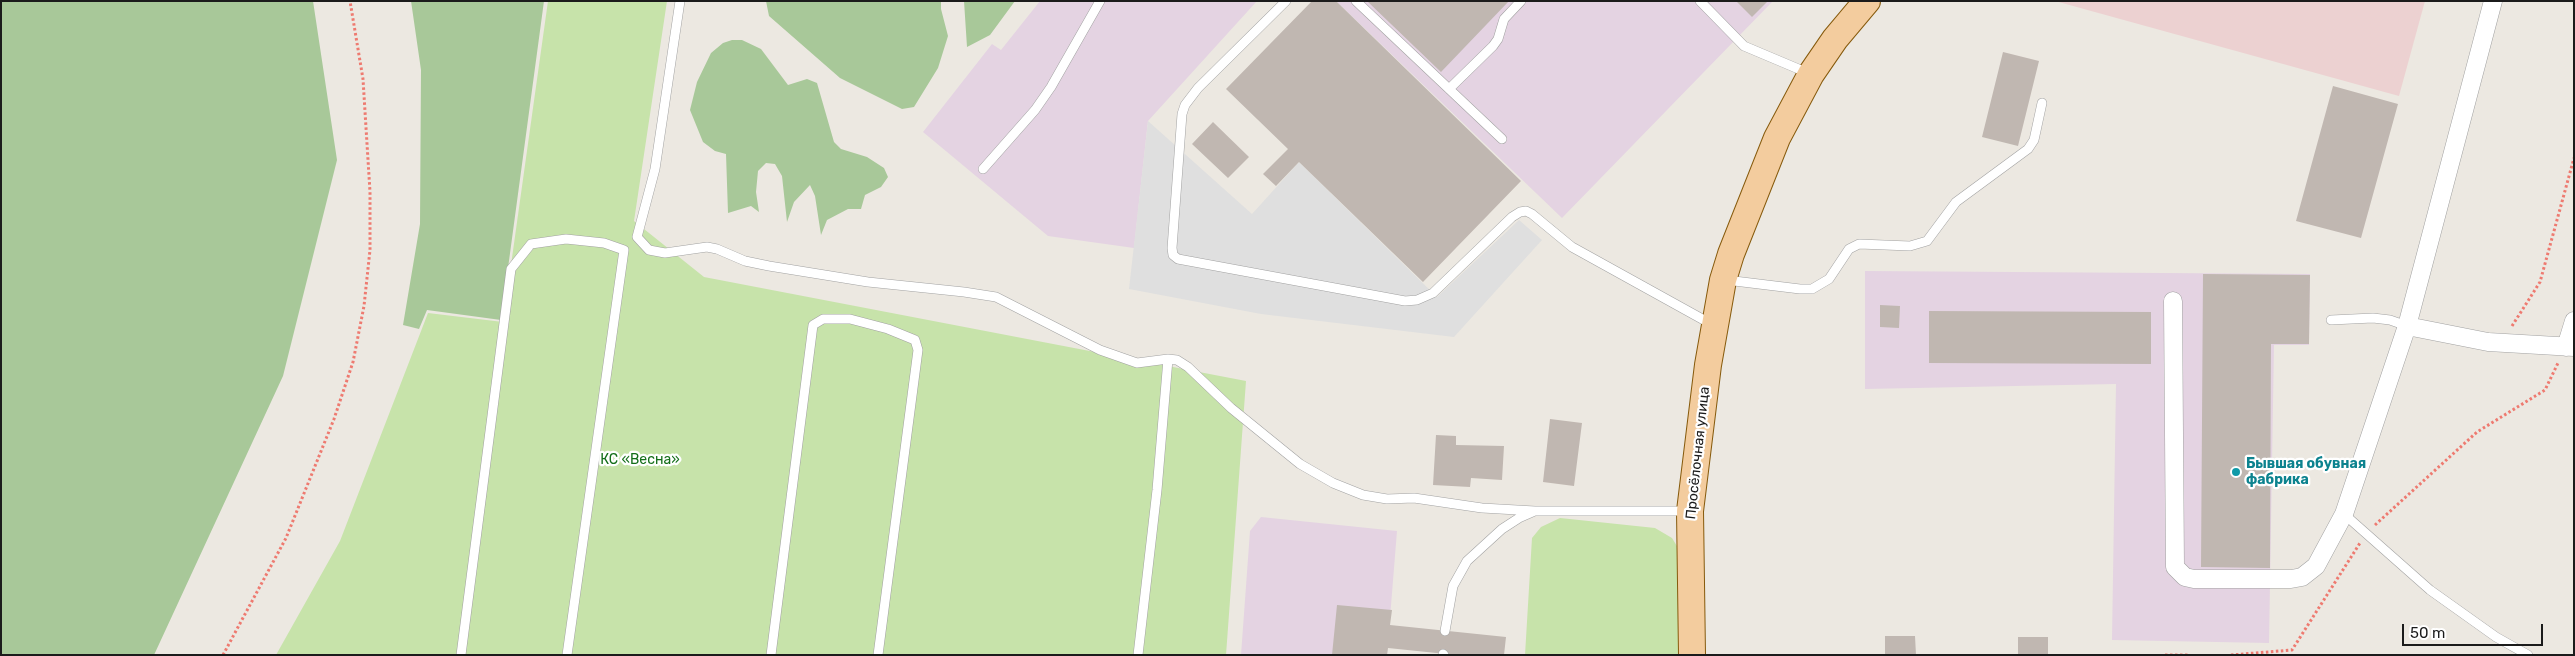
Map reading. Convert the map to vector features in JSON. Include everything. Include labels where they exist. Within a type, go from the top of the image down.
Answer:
[{"type":"main road","name":"Просёлочная улица","points":[[1692,655],[1690,511],[1723,280],[1731,254],[1777,138],[1811,74],[1835,40],[1867,1]]},
{"type":"street","points":[[2173,301],[2174,560],[2178,572],[2194,579],[2291,579],[2302,577],[2316,566],[2344,514],[2407,326],[2493,1]]},
{"type":"street","points":[[2407,326],[2501,343],[2570,347],[2574,321]]},
{"type":"lane","points":[[680,1],[655,169],[638,237],[648,250],[665,253],[707,247],[717,249],[745,261],[769,266],[868,282],[964,292],[996,298],[1024,310],[1055,329],[1128,360],[1137,363],[1168,359],[1188,366],[1231,408],[1300,464],[1333,483],[1363,495],[1387,499],[1414,498],[1482,508],[1535,511],[1690,511]]},
{"type":"lane","points":[[983,169],[1046,94],[1100,1]]},
{"type":"lane","points":[[1286,1],[1198,88],[1182,114],[1172,248],[1173,255],[1178,259],[1406,301],[1417,300],[1432,293],[1512,217],[1526,211],[1572,247],[1715,326]]},
{"type":"lane","points":[[1356,1],[1502,140]]},
{"type":"lane","points":[[1448,89],[1493,46],[1498,39],[1504,19],[1521,1]]},
{"type":"lane","points":[[1700,1],[1744,46],[1811,74]]},
{"type":"lane","points":[[1723,280],[1812,289],[1829,279],[1849,249],[1859,244],[1910,246],[1927,241],[1956,202],[2028,149],[2034,140],[2042,103]]},
{"type":"lane","points":[[461,655],[511,269],[531,244],[566,239],[604,243],[624,250],[567,655]]},
{"type":"lane","points":[[2331,320],[2373,318],[2390,320],[2407,326]]},
{"type":"lane","points":[[771,655],[813,325],[822,319],[850,319],[888,329],[915,340],[918,350],[878,655]]},
{"type":"lane","points":[[1138,655],[1157,490],[1168,359]]},
{"type":"lane","points":[[1446,630],[1453,586],[1467,562],[1502,529],[1535,511]]},
{"type":"lane","points":[[2344,514],[2430,590],[2496,637],[2528,655]]},
{"type":"path","points":[[223,655],[286,538],[302,502],[334,419],[356,343],[364,306],[370,250],[370,192],[363,79],[350,1]]},
{"type":"path","points":[[2501,343],[2540,282],[2574,158]]},
{"type":"path","points":[[2231,655],[2292,650],[2366,533],[2477,432],[2546,390],[2570,347]]},
{"type":"path","points":[[2165,655],[2189,655]]},
{"type":"shaded area","points":[[1040,1],[1257,1],[1148,121],[1134,248],[1048,236],[923,132],[992,44],[1001,50]]},
{"type":"shaded area","points":[[1336,1],[1773,1],[1562,218]]},
{"type":"shaded area","points":[[2055,1],[2425,1],[2399,96]]},
{"type":"shaded area","points":[[1148,121],[1252,214],[1299,162],[1437,297],[1519,220],[1542,240],[1454,337],[1261,314],[1129,289]]},
{"type":"shaded area","points":[[1865,271],[2310,274],[2309,345],[2274,345],[2269,643],[2112,640],[2116,384],[1865,389]]},
{"type":"shaded area","points":[[1261,517],[1397,531],[1387,655],[1241,655],[1250,531]]},
{"type":"green space","points":[[1,1],[313,1],[337,160],[283,376],[154,655],[1,655]]},
{"type":"green space","points":[[411,1],[544,1],[501,320],[427,310],[419,329],[403,325],[420,224],[421,70]]},
{"type":"green space","name":"КС «Весна»","points":[[548,1],[667,1],[634,221],[704,277],[1246,381],[1226,655],[276,655],[340,541],[428,313],[503,322]]},
{"type":"green space","points":[[766,1],[941,1],[941,9],[948,36],[938,68],[914,107],[902,109],[840,78],[769,16]]},
{"type":"green space","points":[[964,1],[1015,1],[990,35],[967,47]]},
{"type":"green space","points":[[732,40],[742,40],[761,49],[788,85],[807,79],[817,83],[834,142],[841,149],[867,157],[884,168],[888,177],[881,187],[865,195],[861,209],[848,209],[827,220],[821,235],[815,196],[810,185],[794,202],[787,222],[782,176],[775,164],[766,163],[758,171],[756,192],[759,212],[751,206],[728,213],[726,154],[715,151],[703,142],[690,110],[697,82],[711,53],[723,43]]},
{"type":"green space","points":[[1560,518],[1655,528],[1672,538],[1680,551],[1680,655],[1525,655],[1532,538],[1541,527]]},
{"type":"building","points":[[1312,1],[1336,1],[1521,181],[1423,282],[1299,162],[1276,186],[1263,174],[1288,149],[1226,89]]},
{"type":"building","points":[[1367,1],[1509,1],[1441,72]]},
{"type":"building","points":[[1736,1],[1768,1],[1752,17]]},
{"type":"building","points":[[2003,52],[2039,61],[2018,146],[1982,137]]},
{"type":"building","points":[[2333,86],[2398,104],[2361,238],[2296,221]]},
{"type":"building","points":[[1213,122],[1249,157],[1228,178],[1192,144]]},
{"type":"building","points":[[2203,274],[2310,275],[2309,344],[2271,344],[2270,568],[2201,567]]},
{"type":"building","points":[[1880,305],[1900,306],[1899,328],[1880,327]]},
{"type":"building","points":[[1929,311],[2151,312],[2151,364],[1929,363]]},
{"type":"building","points":[[1550,419],[1582,423],[1574,486],[1543,482]]},
{"type":"building","points":[[1436,435],[1456,436],[1456,445],[1504,446],[1502,480],[1471,478],[1470,487],[1433,485]]},
{"type":"building","points":[[1337,605],[1392,610],[1390,625],[1506,637],[1504,655],[1456,655],[1388,648],[1387,655],[1332,655]]},
{"type":"building","points":[[1885,636],[1915,636],[1916,655],[1885,655]]},
{"type":"building","points":[[2018,637],[2048,637],[2048,655],[2018,655]]},
{"type":"place","name":"Бывшая обувная фабрика","points":[[2236,472]]}]
